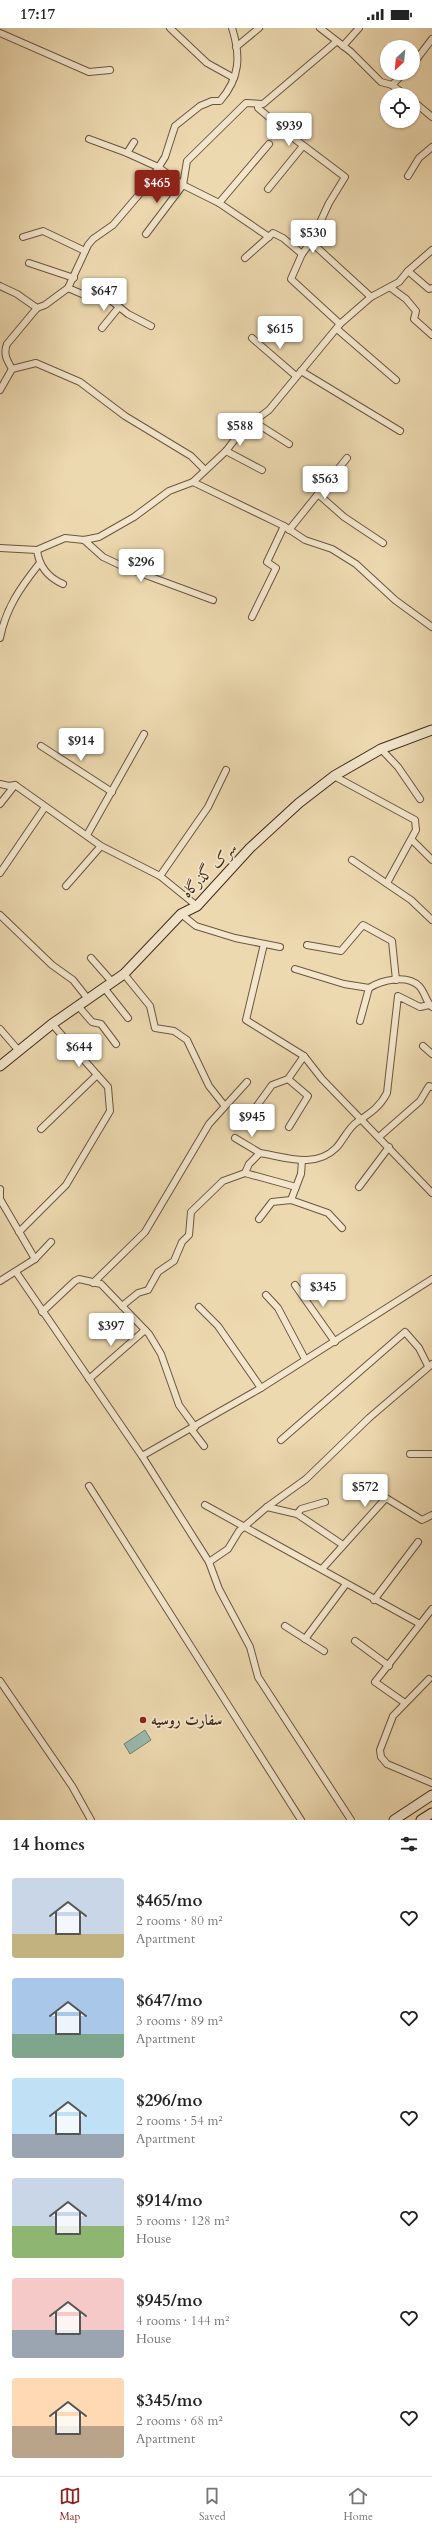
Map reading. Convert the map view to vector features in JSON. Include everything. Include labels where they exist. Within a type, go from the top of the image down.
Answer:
[{"type":"street","points":[[170,28],[207,63],[234,78]]},
{"type":"street","points":[[4,350],[14,334],[37,308],[45,305],[68,288],[74,278],[85,251],[93,239],[113,225],[148,184],[165,157],[175,126],[200,106],[212,101],[220,101],[234,78],[239,64],[232,28]]},
{"type":"street","points":[[236,47],[259,28]]},
{"type":"street","points":[[320,28],[343,46],[381,82],[392,85],[396,88]]},
{"type":"street","points":[[343,46],[359,28]]},
{"type":"street","points":[[0,33],[89,72],[110,70]]},
{"type":"street","points":[[420,57],[430,48],[432,39]]},
{"type":"street","points":[[146,234],[183,186],[186,174],[185,168],[193,155],[246,103],[263,104],[336,42]]},
{"type":"street","points":[[392,85],[397,80]]},
{"type":"street","points":[[258,104],[258,108],[303,146],[345,177],[329,203],[311,242],[302,254],[291,279],[396,380]]},
{"type":"street","points":[[420,108],[432,117]]},
{"type":"street","points":[[89,139],[127,153],[158,167],[183,186],[219,203],[269,237]]},
{"type":"street","points":[[127,153],[134,142]]},
{"type":"street","points":[[219,203],[269,144]]},
{"type":"street","points":[[268,189],[303,146]]},
{"type":"street","points":[[408,176],[419,158],[432,147]]},
{"type":"street","points":[[23,237],[42,231],[85,251]]},
{"type":"street","points":[[245,258],[269,237],[277,234],[302,254]]},
{"type":"street","points":[[311,242],[371,297]]},
{"type":"street","points":[[0,548],[37,550],[65,538],[84,540],[100,537],[134,517],[169,491],[192,482],[226,451],[242,430],[269,410],[339,326],[371,297],[391,288],[432,250]]},
{"type":"street","points":[[29,262],[74,278]]},
{"type":"street","points":[[408,271],[429,289],[432,288]]},
{"type":"street","points":[[0,286],[18,294],[37,308]]},
{"type":"street","points":[[68,288],[82,294],[86,293],[90,286],[94,287],[119,308],[151,326]]},
{"type":"street","points":[[391,288],[406,299],[416,312],[414,319],[432,335]]},
{"type":"street","points":[[102,328],[119,308]]},
{"type":"street","points":[[252,338],[299,374],[400,431]]},
{"type":"street","points":[[0,344],[12,369]]},
{"type":"street","points":[[0,390],[12,369],[36,363],[80,382],[125,416],[192,456],[205,470]]},
{"type":"street","points":[[253,421],[289,444]]},
{"type":"street","points":[[226,451],[262,470]]},
{"type":"street","points":[[252,617],[276,568],[267,562],[287,528],[318,494],[347,458]]},
{"type":"street","points":[[192,482],[287,528],[305,540],[332,549],[356,564],[395,600],[432,628]]},
{"type":"street","points":[[318,494],[344,517],[383,543]]},
{"type":"street","points":[[84,540],[103,557],[124,567],[213,600]]},
{"type":"street","points":[[37,550],[39,564],[56,581],[63,584]]},
{"type":"street","points":[[0,638],[8,608],[16,592],[39,564]]},
{"type":"street","name":"سرک گذرگاه","points":[[0,1066],[52,1024],[105,989],[124,974],[182,914],[197,906],[250,848],[300,802],[334,776],[381,749],[432,730]]},
{"type":"street","points":[[87,835],[144,734]]},
{"type":"street","points":[[41,746],[112,792]]},
{"type":"street","points":[[381,749],[398,767],[420,799]]},
{"type":"street","points":[[160,876],[208,807],[226,770]]},
{"type":"street","points":[[334,776],[415,820],[416,830],[412,840],[387,884]]},
{"type":"street","points":[[0,784],[9,786],[15,785],[101,846],[160,876],[197,906]]},
{"type":"street","points":[[0,804],[15,785]]},
{"type":"street","points":[[0,873],[45,807]]},
{"type":"street","points":[[412,840],[432,860]]},
{"type":"street","points":[[66,886],[101,846]]},
{"type":"street","points":[[352,860],[411,900],[432,920]]},
{"type":"street","points":[[182,914],[196,926],[280,947]]},
{"type":"street","points":[[0,916],[52,965],[73,980],[88,999]]},
{"type":"street","points":[[307,945],[341,951],[363,925],[392,941],[396,980]]},
{"type":"street","points":[[264,944],[246,1020],[304,1056],[322,1078],[432,1193]]},
{"type":"street","points":[[91,958],[113,983]]},
{"type":"street","points":[[295,969],[344,984],[369,988]]},
{"type":"street","points":[[124,974],[150,1006],[155,1028],[174,1031],[187,1040],[209,1086],[224,1105]]},
{"type":"street","points":[[235,1138],[260,1152],[310,1162],[335,1149],[357,1122],[363,1120],[381,1104],[387,1093],[398,996],[420,1007],[431,1006],[419,986],[410,980],[396,980],[375,984],[369,988],[360,1021]]},
{"type":"street","points":[[105,989],[128,1018]]},
{"type":"street","points":[[78,1007],[92,1022],[101,1024],[116,1044]]},
{"type":"street","points":[[19,1232],[66,1185],[110,1111],[108,1086],[52,1024]]},
{"type":"street","points":[[0,1029],[19,1051]]},
{"type":"street","points":[[423,1046],[432,1054]]},
{"type":"street","points":[[256,1107],[272,1085],[288,1079],[304,1056]]},
{"type":"street","points":[[41,1129],[97,1075]]},
{"type":"street","points":[[288,1079],[308,1096],[289,1126]]},
{"type":"street","points":[[93,1283],[145,1232],[209,1124],[224,1105],[247,1082]]},
{"type":"street","points":[[380,1137],[420,1101],[429,1086],[432,1087]]},
{"type":"street","points":[[359,1187],[389,1147]]},
{"type":"street","points":[[245,1173],[249,1164],[260,1152]]},
{"type":"street","points":[[292,1200],[301,1174],[302,1160]]},
{"type":"street","points":[[122,1306],[138,1293],[148,1290],[158,1272],[174,1260],[182,1242],[190,1232],[189,1217],[191,1212],[223,1181],[245,1173],[296,1187]]},
{"type":"street","points":[[0,1189],[0,1199],[35,1258]]},
{"type":"street","points":[[259,1218],[272,1202],[292,1200],[328,1213],[342,1228]]},
{"type":"street","points":[[0,1281],[16,1272],[35,1258],[51,1242]]},
{"type":"street","points":[[16,1272],[142,1456],[209,1562],[219,1589],[250,1647],[258,1677],[351,1820]]},
{"type":"street","points":[[42,1312],[79,1279],[101,1284],[145,1330],[161,1354],[179,1405],[204,1446]]},
{"type":"street","points":[[142,1456],[261,1388],[305,1359],[336,1342],[432,1279]]},
{"type":"street","points":[[295,1285],[336,1342]]},
{"type":"street","points":[[266,1295],[278,1308],[305,1359]]},
{"type":"street","points":[[199,1306],[218,1326],[261,1388]]},
{"type":"street","points":[[89,1379],[145,1330]]},
{"type":"street","points":[[209,1562],[228,1549],[239,1532],[267,1507],[306,1479],[369,1418],[430,1365],[419,1348],[405,1332],[281,1440]]},
{"type":"street","points":[[410,1454],[432,1454]]},
{"type":"street","points":[[89,1486],[301,1820]]},
{"type":"street","points":[[322,1569],[386,1498],[417,1518],[425,1520],[431,1518]]},
{"type":"street","points":[[297,1514],[301,1509],[325,1502]]},
{"type":"street","points":[[206,1505],[244,1528],[322,1569],[374,1600],[420,1624]]},
{"type":"street","points":[[267,1507],[297,1514],[343,1546]]},
{"type":"street","points":[[374,1600],[418,1542]]},
{"type":"street","points":[[305,1639],[346,1584]]},
{"type":"street","points":[[405,1703],[375,1682],[432,1609]]},
{"type":"street","points":[[285,1626],[324,1651]]},
{"type":"street","points":[[355,1641],[388,1666]]},
{"type":"street","points":[[429,1679],[393,1716],[380,1750],[381,1757],[387,1764],[396,1769],[416,1774],[432,1782]]},
{"type":"street","points":[[0,1681],[72,1786],[91,1820]]},
{"type":"street","points":[[394,1820],[432,1795]]},
{"type":"street","points":[[421,1820],[432,1813]]},
{"type":"water","points":[[145,1730],[151,1740],[130,1754],[124,1744]]},
{"type":"place","name":"سفارت روسیه","points":[[143,1720]]}]
